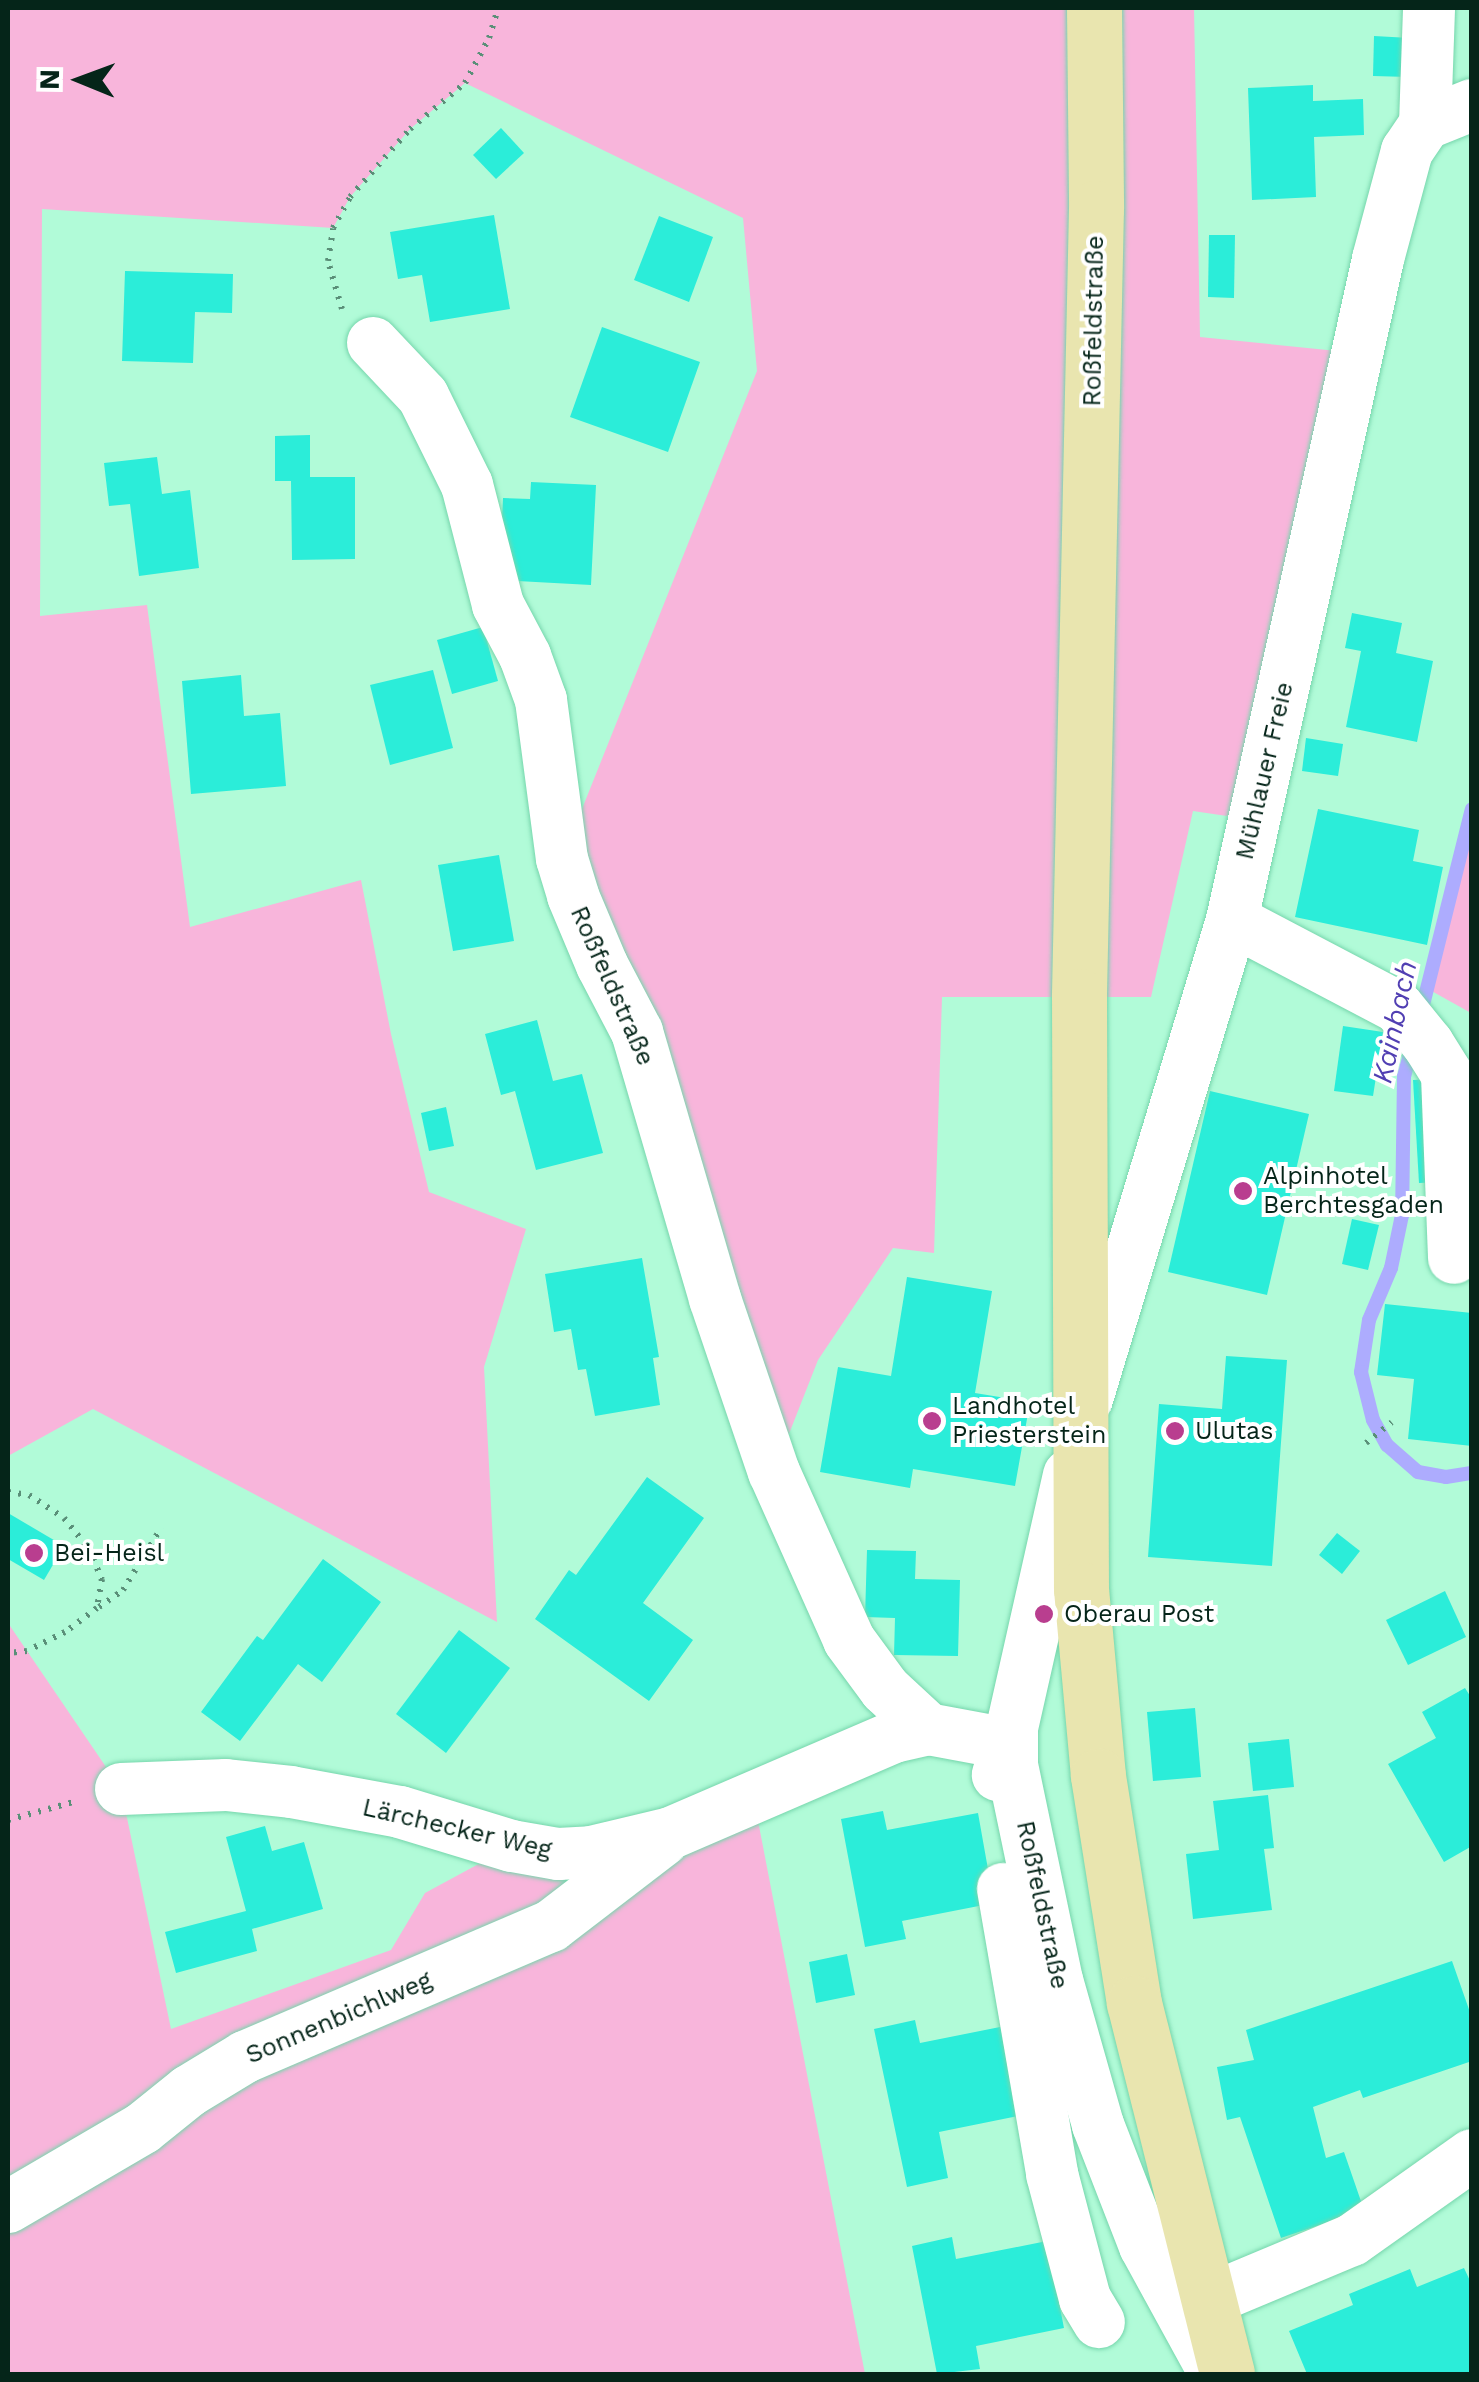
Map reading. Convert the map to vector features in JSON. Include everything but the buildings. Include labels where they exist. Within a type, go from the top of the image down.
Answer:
[{"type":"main road","name":"Roßfeldstraße","points":[[1094,8],[1096,208],[1079,996],[1081,1589],[1098,1776],[1134,2003],[1227,2374]]},
{"type":"street","name":"Mühlauer Freie","points":[[1083,1414],[1232,920],[1378,259],[1406,150],[1448,115],[1429,8]]},
{"type":"street","name":"Roßfeldstraße","points":[[373,343],[422,396],[466,486],[498,605],[525,656],[541,700],[562,859],[573,896],[602,965],[638,1032],[714,1299],[774,1472],[849,1640],[885,1690],[928,1729]]},
{"type":"street","points":[[1232,920],[1413,1026],[1447,1075],[1454,1258]]},
{"type":"street","name":"Roßfeldstraße","points":[[1083,1414],[1009,1744],[1057,1980],[1098,2125],[1145,2246],[1215,2374]]},
{"type":"street","name":"Lärchecker Weg","points":[[121,1789],[226,1785],[291,1792],[400,1812],[512,1846],[558,1854],[591,1852],[671,1833],[894,1736],[928,1729],[1009,1744]]},
{"type":"street","points":[[1009,1744],[988,1802],[1052,2174],[1085,2298],[1100,2322]]},
{"type":"street","name":"Sonnenbichlweg","points":[[8,2208],[143,2128],[188,2091],[246,2057],[551,1926],[671,1833]]},
{"type":"street","points":[[1206,2301],[1352,2240],[1472,2155]]},
{"type":"path","points":[[373,343],[342,309],[328,262],[333,228],[350,197],[410,129],[465,83],[489,38],[498,8]]},
{"type":"path","points":[[1366,1205],[1385,1202]]},
{"type":"path","points":[[1366,1443],[1392,1422]]},
{"type":"path","points":[[8,1492],[29,1495],[64,1518],[89,1550],[102,1579],[98,1608]]},
{"type":"path","points":[[8,1653],[27,1651],[66,1632],[123,1590],[161,1528]]},
{"type":"path","points":[[8,1819],[121,1789]]},
{"type":"shaded area","points":[[8,8],[1194,8],[1200,337],[1357,353],[1254,820],[1193,811],[1151,997],[942,997],[934,1253],[893,1248],[818,1360],[774,1472],[562,859],[757,371],[743,218],[465,83],[410,129],[350,197],[333,228],[42,209],[40,616],[147,605],[190,927],[361,880],[391,1034],[429,1192],[526,1229],[484,1367],[497,1622],[93,1409],[8,1456]]},
{"type":"shaded area","points":[[1471,809],[1471,1013],[1428,989]]},
{"type":"shaded area","points":[[8,1623],[121,1789],[171,2029],[391,1950],[425,1893],[512,1846],[753,1795],[865,2374],[8,2374]]},
{"type":"waterway","name":"Kainbach","points":[[1420,1017],[1472,809]]},
{"type":"waterway","name":"Kainbach","points":[[1412,1047],[1404,1076],[1402,1215],[1391,1268],[1369,1320],[1361,1372],[1373,1420],[1387,1445],[1418,1472],[1446,1477],[1472,1473]]},
{"type":"place","name":"Alpinhotel Berchtesgaden","points":[[1243,1191]]},
{"type":"place","name":"Landhotel Priesterstein","points":[[932,1421]]},
{"type":"place","name":"Ulutas","points":[[1175,1431]]},
{"type":"place","name":"Bei-Heisl","points":[[34,1553]]},
{"type":"place","name":"Oberau Post","points":[[1044,1614]]}]
